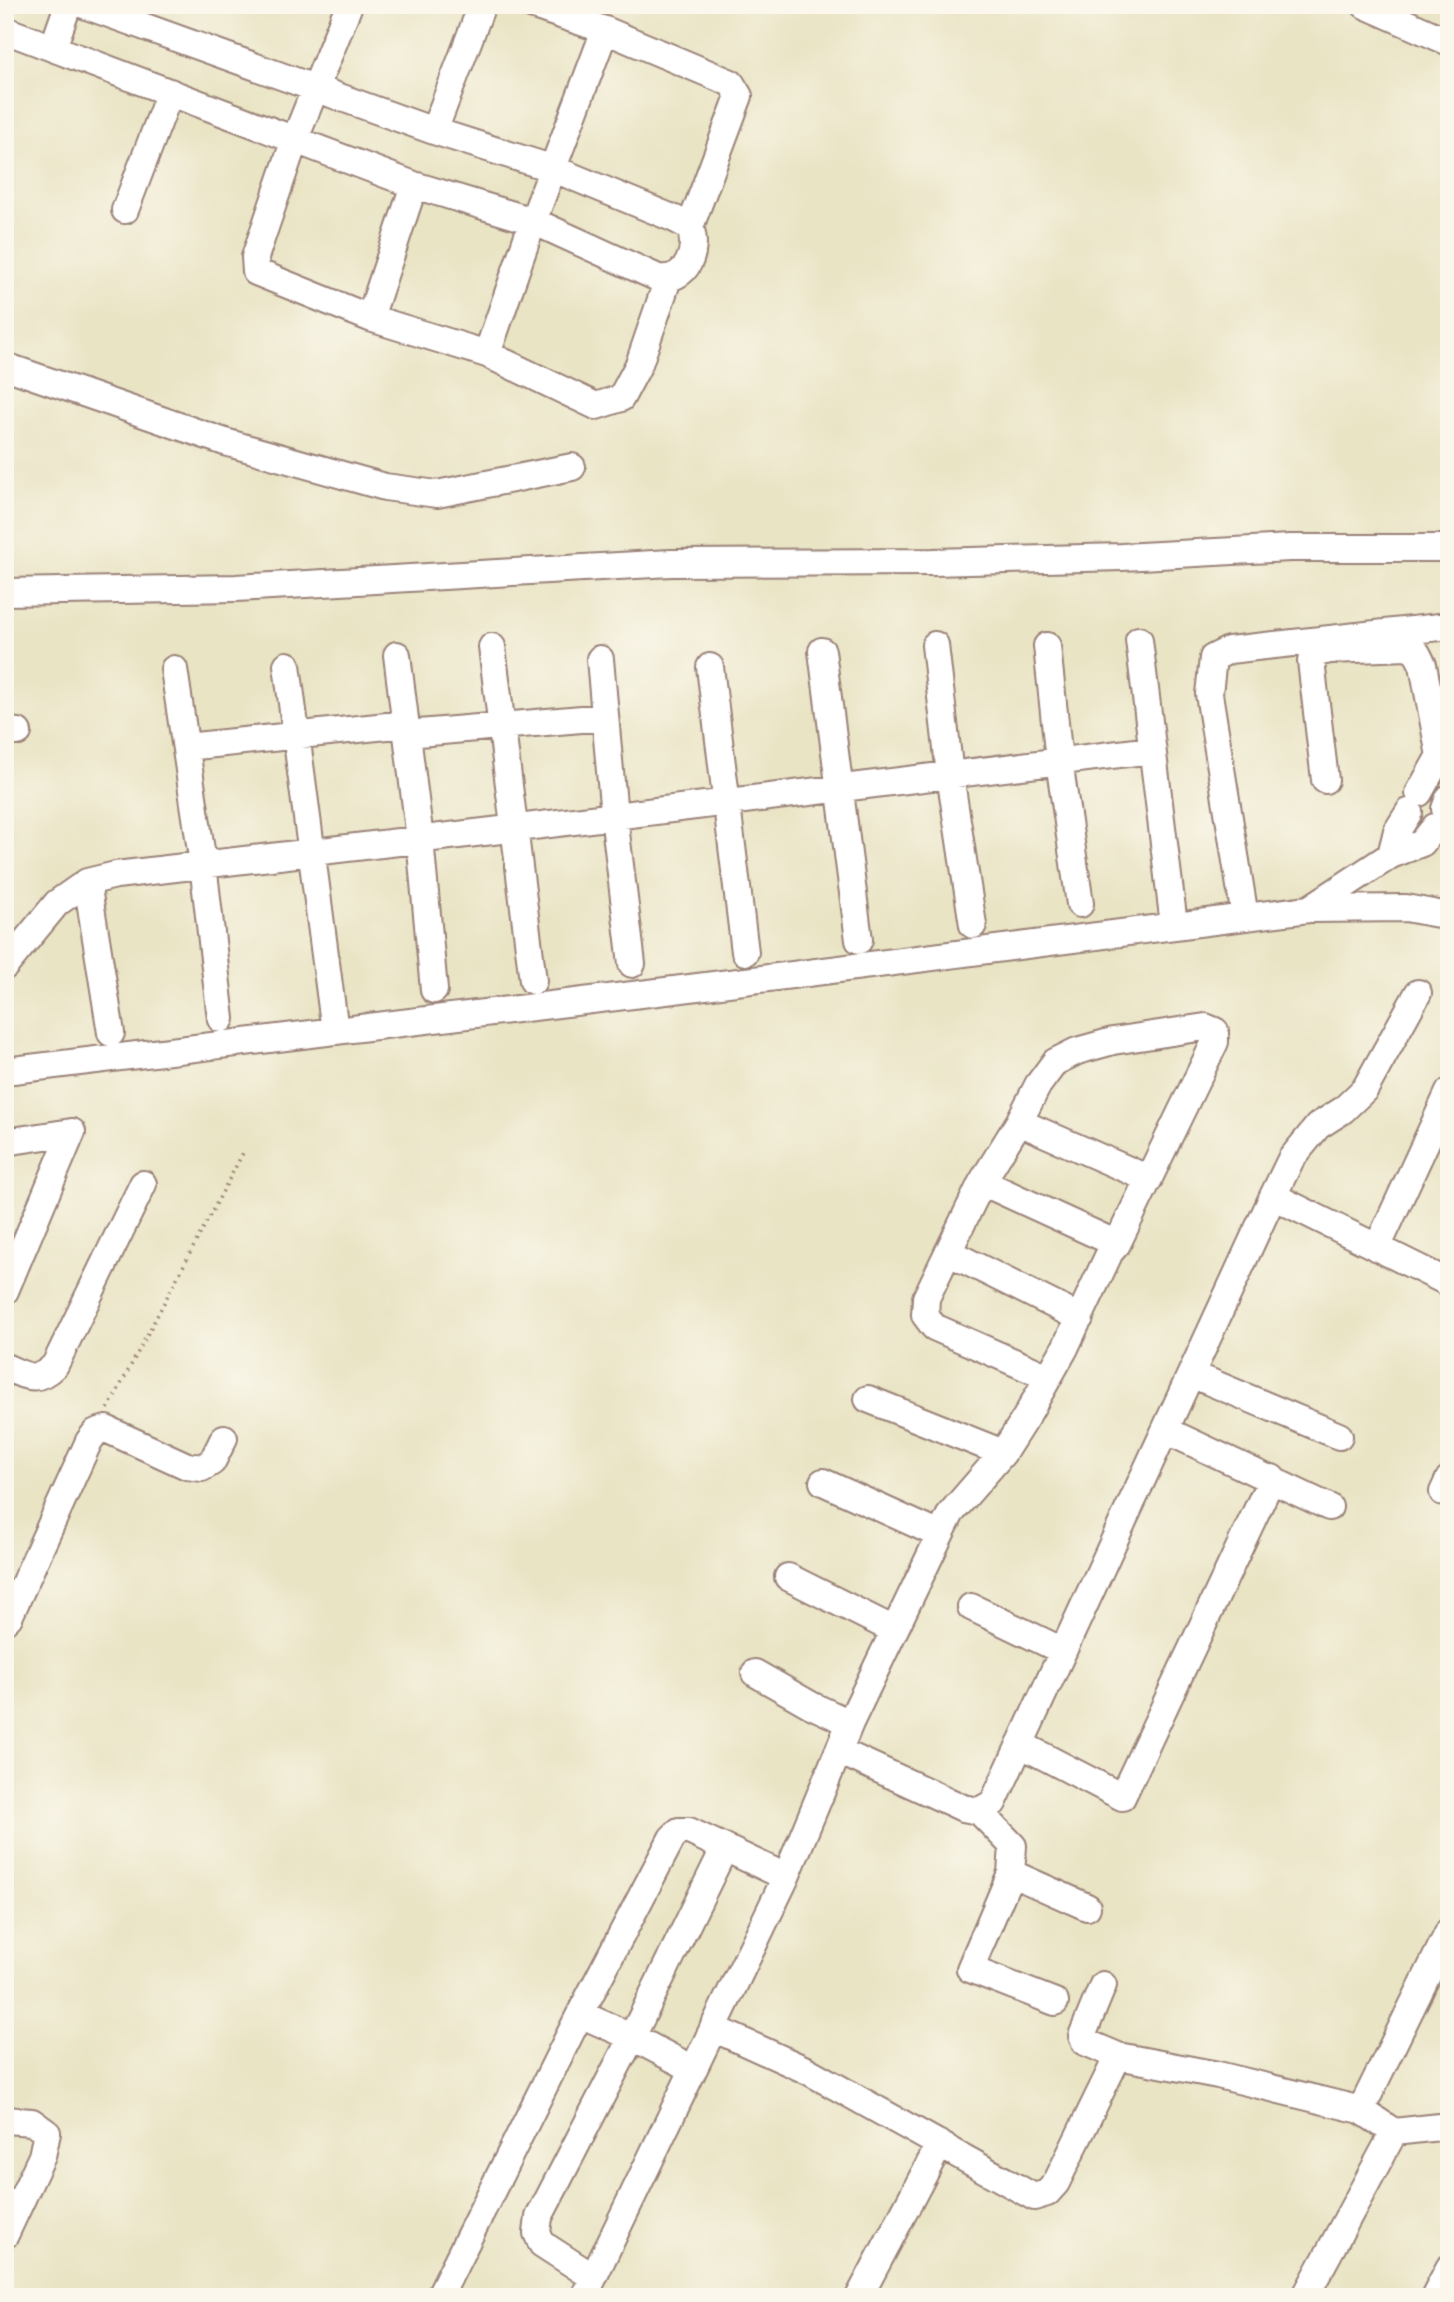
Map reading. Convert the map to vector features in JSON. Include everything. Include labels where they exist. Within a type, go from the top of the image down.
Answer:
[{"type":"street","points":[[53,48],[68,5]]},
{"type":"street","points":[[84,5],[434,131],[554,169],[690,227]]},
{"type":"street","points":[[349,5],[295,139],[255,257],[256,272],[370,318],[487,354],[596,406],[621,398],[639,364],[668,279]]},
{"type":"street","points":[[434,131],[482,5]]},
{"type":"street","points":[[5,30],[414,185],[533,221],[658,278],[678,277],[687,264],[695,239],[690,227],[739,96],[731,83],[719,76],[605,30],[531,5]]},
{"type":"street","points":[[1365,5],[1449,42]]},
{"type":"street","points":[[487,354],[533,221],[605,30]]},
{"type":"street","points":[[125,210],[170,92]]},
{"type":"street","points":[[370,318],[414,185]]},
{"type":"street","points":[[5,366],[225,442],[385,486],[437,494],[572,467]]},
{"type":"street","points":[[5,592],[236,588],[671,563],[933,562],[1290,548],[1449,548]]},
{"type":"street","points":[[1245,916],[1209,694],[1213,658],[1229,650],[1449,626]]},
{"type":"street","points":[[1139,640],[1174,925]]},
{"type":"street","points":[[935,645],[950,775],[973,925]]},
{"type":"street","points":[[1047,646],[1059,761],[1080,904]]},
{"type":"street","points":[[492,647],[533,981]]},
{"type":"street","points":[[1325,780],[1311,661],[1316,653],[1408,647],[1417,653],[1423,665],[1444,752],[1397,831],[1391,855]]},
{"type":"street","points":[[822,651],[859,940]]},
{"type":"street","points":[[397,655],[420,839],[434,990]]},
{"type":"street","points":[[600,659],[614,816],[632,964]]},
{"type":"street","points":[[287,665],[334,1016]]},
{"type":"street","points":[[710,667],[745,952]]},
{"type":"street","points":[[174,669],[203,864],[221,1019]]},
{"type":"street","points":[[186,747],[296,734],[500,725],[605,717]]},
{"type":"street","points":[[7,962],[58,903],[87,882],[116,874],[1152,750]]},
{"type":"street","points":[[1309,909],[1391,855],[1422,843],[1443,811]]},
{"type":"street","points":[[87,882],[111,1033]]},
{"type":"street","points":[[5,1071],[662,992],[1309,909],[1406,908],[1449,916]]},
{"type":"street","points":[[979,1811],[993,1803],[1291,1159],[1318,1126],[1343,1110],[1366,1089],[1418,993]]},
{"type":"street","points":[[725,1847],[632,2037],[539,2217],[537,2233],[542,2244],[589,2287],[786,1877],[850,1723],[940,1535],[951,1513],[1003,1454],[1048,1377],[1080,1318],[1110,1252],[1117,1244],[1215,1042],[1214,1031],[1205,1027],[1113,1041],[1077,1051],[1055,1062],[1038,1085],[982,1182],[948,1252],[926,1298],[925,1315],[934,1326],[1048,1377]]},
{"type":"street","points":[[1377,1248],[1449,1093]]},
{"type":"street","points":[[1019,1122],[1149,1179]]},
{"type":"street","points":[[5,1142],[72,1132],[5,1291]]},
{"type":"street","points":[[982,1182],[1117,1244]]},
{"type":"street","points":[[5,1367],[31,1377],[44,1376],[55,1365],[144,1184]]},
{"type":"street","points":[[1273,1196],[1449,1283]]},
{"type":"street","points":[[948,1252],[1080,1318]]},
{"type":"street","points":[[1191,1374],[1339,1436]]},
{"type":"street","points":[[868,1399],[1003,1454]]},
{"type":"street","points":[[5,1621],[89,1441],[96,1432],[106,1429],[187,1466],[202,1468],[212,1462],[224,1438]]},
{"type":"street","points":[[1166,1430],[1329,1507]]},
{"type":"street","points":[[1020,1744],[1122,1797],[1272,1478]]},
{"type":"street","points":[[823,1482],[940,1535]]},
{"type":"street","points":[[788,1577],[894,1630]]},
{"type":"street","points":[[971,1607],[1063,1651]]},
{"type":"street","points":[[755,1673],[811,1705],[850,1723]]},
{"type":"street","points":[[839,1751],[963,1808],[979,1811],[1013,1846],[1011,1873],[970,1969],[1055,2002]]},
{"type":"street","points":[[439,2297],[580,2014],[672,1838],[679,1831],[689,1830],[786,1877]]},
{"type":"street","points":[[1011,1873],[1087,1907]]},
{"type":"street","points":[[1361,2110],[1449,1931]]},
{"type":"street","points":[[1103,1985],[1082,2036],[1085,2042],[1118,2056],[1218,2075],[1286,2094],[1361,2110],[1394,2132],[1449,2126]]},
{"type":"street","points":[[580,2014],[693,2069]]},
{"type":"street","points":[[713,2028],[808,2071],[1034,2197],[1047,2193],[1056,2183],[1118,2056]]},
{"type":"street","points":[[5,2120],[32,2122],[47,2133],[42,2156],[5,2235]]},
{"type":"street","points":[[1305,2297],[1394,2132]]},
{"type":"street","points":[[859,2297],[940,2144]]},
{"type":"street","points":[[1434,2297],[1449,2268]]},
{"type":"path","points":[[96,1432],[244,1150]]}]
